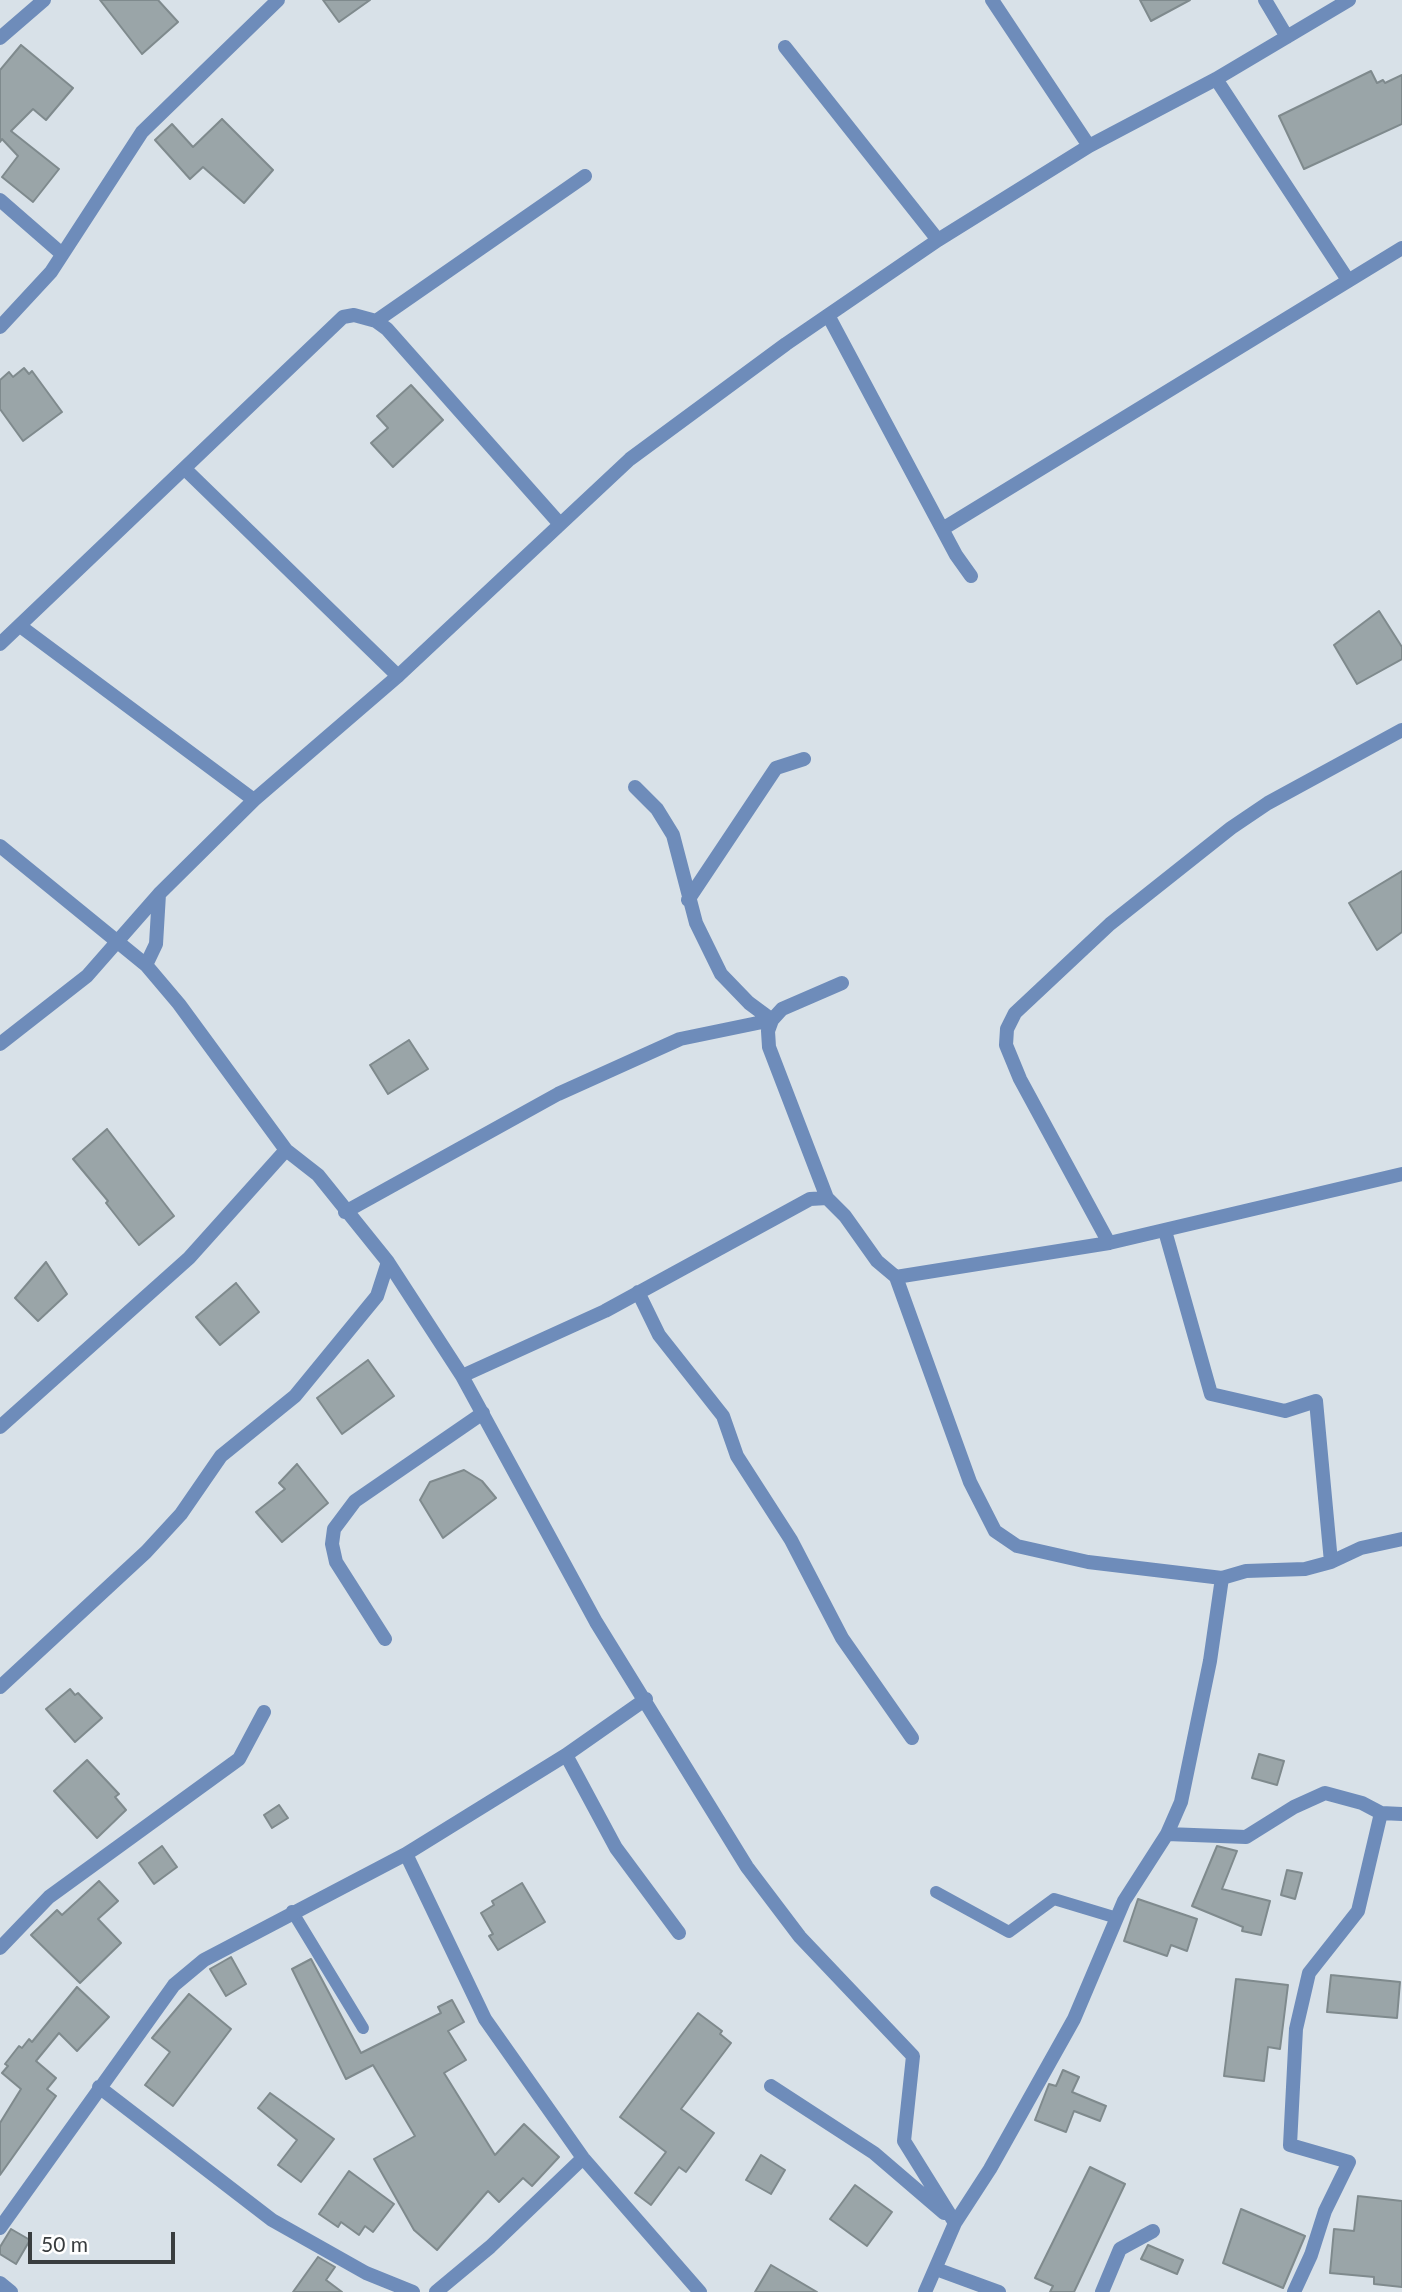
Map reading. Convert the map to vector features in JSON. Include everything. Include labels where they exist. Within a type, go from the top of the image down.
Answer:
[{"type":"street","points":[[0,38],[44,0]]},
{"type":"street","points":[[0,327],[51,272],[142,132],[278,0]]},
{"type":"street","points":[[992,0],[1089,146]]},
{"type":"street","points":[[1265,0],[1287,37]]},
{"type":"street","points":[[0,1044],[87,976],[159,894],[254,800],[398,676],[630,459],[786,344],[938,240],[1089,146],[1216,79],[1349,0]]},
{"type":"street","points":[[785,47],[938,240]]},
{"type":"street","points":[[1216,79],[1348,280]]},
{"type":"street","points":[[376,321],[585,176]]},
{"type":"street","points":[[0,200],[62,254]]},
{"type":"street","points":[[944,528],[1402,248]]},
{"type":"street","points":[[0,644],[344,317],[354,315],[376,321],[387,329],[559,523]]},
{"type":"street","points":[[829,317],[944,528],[956,555],[971,576]]},
{"type":"street","points":[[186,470],[398,676]]},
{"type":"street","points":[[20,626],[254,800]]},
{"type":"street","points":[[1110,1243],[1020,1079],[1006,1045],[1007,1029],[1015,1013],[1110,924],[1231,828],[1268,803],[1402,730]]},
{"type":"street","points":[[688,900],[776,768],[804,759]]},
{"type":"street","points":[[635,787],[657,809],[673,835],[688,900],[721,974],[749,1003],[772,1020]]},
{"type":"street","points":[[0,846],[146,965],[179,1004],[286,1150],[318,1175],[345,1212],[388,1262],[462,1376],[570,1577],[747,1867],[800,1937],[913,2056],[904,2141],[955,2223]]},
{"type":"street","points":[[146,965],[156,944],[159,894]]},
{"type":"street","points":[[842,983],[782,1009],[772,1020],[768,1031],[769,1047],[827,1198],[845,1216],[877,1261],[896,1277],[970,1482],[995,1531],[1017,1546],[1076,1559],[1222,1578],[1246,1571],[1304,1569],[1331,1562],[1361,1548],[1402,1539]]},
{"type":"street","points":[[345,1212],[570,1088],[680,1039],[772,1020]]},
{"type":"street","points":[[0,1427],[189,1258],[286,1150]]},
{"type":"street","points":[[896,1277],[1110,1243],[1402,1174]]},
{"type":"street","points":[[462,1376],[562,1332],[693,1266],[810,1199],[827,1198]]},
{"type":"street","points":[[1165,1231],[1211,1394],[1285,1410],[1316,1401],[1331,1562]]},
{"type":"street","points":[[0,1687],[146,1552],[181,1514],[220,1456],[295,1396],[377,1296],[388,1262]]},
{"type":"street","points":[[638,1292],[659,1335],[723,1416],[737,1456],[805,1564],[842,1638],[912,1738]]},
{"type":"street","points":[[385,1639],[336,1562],[332,1544],[334,1529],[355,1501],[483,1413]]},
{"type":"street","points":[[925,2292],[955,2223],[990,2169],[1074,2020],[1124,1901],[1167,1834],[1181,1802],[1210,1661],[1222,1578]]},
{"type":"street","points":[[0,2228],[174,1985],[204,1960],[292,1911],[406,1854],[566,1755],[646,1699]]},
{"type":"street","points":[[0,1948],[49,1897],[239,1759],[264,1712]]},
{"type":"street","points":[[566,1755],[616,1848],[679,1933]]},
{"type":"street","points":[[1167,1834],[1246,1837],[1325,1793],[1362,1803],[1381,1813],[1402,1814]]},
{"type":"street","points":[[1294,2292],[1311,2255],[1325,2211],[1349,2162],[1290,2145],[1296,2029],[1309,1973],[1358,1911],[1381,1813]]},
{"type":"street","points":[[406,1854],[485,2019],[583,2158],[700,2292]]},
{"type":"street","points":[[771,2086],[874,2153],[955,2223]]},
{"type":"street","points":[[99,2087],[272,2220],[366,2273],[413,2292]]},
{"type":"street","points":[[436,2292],[490,2247],[583,2158]]},
{"type":"street","points":[[1102,2292],[1120,2249],[1153,2231]]},
{"type":"street","points":[[936,2269],[999,2292]]},
{"type":"street","points":[[0,2283],[11,2292]]},
{"type":"lane","points":[[936,1892],[1009,1931],[1054,1899],[1117,1918]]},
{"type":"lane","points":[[292,1911],[363,2028]]},
{"type":"building","points":[[100,0],[158,0],[178,22],[142,54]]},
{"type":"building","points":[[323,0],[370,0],[339,22]]},
{"type":"building","points":[[1140,0],[1190,0],[1151,21]]},
{"type":"building","points":[[21,45],[73,88],[46,120],[33,109],[11,131],[59,169],[33,202],[2,177],[18,156],[2,139],[0,142],[0,70]]},
{"type":"building","points":[[1371,71],[1377,83],[1383,80],[1385,83],[1402,75],[1402,124],[1304,169],[1279,116]]},
{"type":"building","points":[[222,119],[273,170],[244,203],[203,167],[190,179],[155,140],[172,124],[193,147]]},
{"type":"building","points":[[24,368],[29,374],[32,371],[62,412],[23,441],[0,409],[0,380],[9,372],[13,377]]},
{"type":"building","points":[[411,385],[443,420],[393,467],[371,443],[388,428],[377,416]]},
{"type":"building","points":[[1379,611],[1402,647],[1402,659],[1357,684],[1334,645]]},
{"type":"building","points":[[1402,871],[1402,932],[1377,950],[1349,903]]},
{"type":"building","points":[[409,1040],[428,1069],[388,1094],[370,1065]]},
{"type":"building","points":[[107,1129],[174,1216],[139,1245],[106,1203],[108,1201],[73,1159]]},
{"type":"building","points":[[46,1262],[67,1294],[38,1321],[15,1298]]},
{"type":"building","points":[[236,1283],[259,1312],[220,1345],[196,1317]]},
{"type":"building","points":[[368,1360],[394,1396],[342,1434],[317,1398]]},
{"type":"building","points":[[297,1464],[328,1503],[282,1542],[256,1512],[285,1489],[279,1483]]},
{"type":"building","points":[[464,1470],[482,1481],[496,1498],[443,1538],[420,1500],[430,1482]]},
{"type":"building","points":[[70,1689],[75,1695],[78,1693],[102,1718],[75,1742],[46,1709]]},
{"type":"building","points":[[1259,1754],[1284,1761],[1277,1785],[1252,1778]]},
{"type":"building","points":[[87,1760],[119,1794],[115,1797],[126,1810],[97,1838],[54,1791]]},
{"type":"building","points":[[279,1805],[288,1818],[272,1828],[264,1815]]},
{"type":"building","points":[[162,1846],[177,1867],[154,1884],[139,1863]]},
{"type":"building","points":[[1217,1846],[1237,1851],[1222,1889],[1270,1901],[1261,1935],[1242,1931],[1243,1927],[1192,1906]]},
{"type":"building","points":[[1287,1870],[1302,1873],[1295,1899],[1281,1895]]},
{"type":"building","points":[[99,1881],[118,1901],[98,1919],[121,1943],[80,1983],[31,1935],[57,1910],[62,1915]]},
{"type":"building","points":[[522,1883],[545,1922],[498,1950],[489,1936],[493,1934],[481,1913],[494,1905],[492,1901]]},
{"type":"building","points":[[1138,1899],[1197,1919],[1187,1951],[1171,1945],[1167,1956],[1124,1941]]},
{"type":"building","points":[[231,1957],[246,1984],[226,1996],[210,1969]]},
{"type":"building","points":[[311,1959],[361,2053],[441,2013],[438,2007],[452,2000],[464,2022],[448,2031],[466,2060],[444,2073],[495,2155],[524,2124],[559,2157],[532,2186],[523,2178],[499,2202],[488,2191],[437,2250],[414,2230],[374,2159],[415,2136],[373,2065],[346,2079],[292,1969]]},
{"type":"building","points":[[1331,1975],[1400,1982],[1397,2018],[1327,2012]]},
{"type":"building","points":[[1236,1979],[1288,1985],[1280,2049],[1268,2047],[1264,2081],[1224,2076]]},
{"type":"building","points":[[77,1987],[109,2017],[77,2051],[59,2033],[36,2061],[56,2078],[47,2089],[56,2096],[0,2175],[0,2123],[21,2089],[2,2073],[8,2066],[5,2064],[19,2046],[22,2048],[29,2039],[32,2042]]},
{"type":"building","points":[[189,1994],[231,2029],[173,2106],[145,2085],[170,2052],[152,2038]]},
{"type":"building","points":[[698,2013],[722,2031],[720,2034],[731,2043],[681,2109],[714,2133],[686,2172],[679,2167],[651,2205],[635,2193],[666,2152],[620,2117]]},
{"type":"building","points":[[1063,2070],[1079,2077],[1072,2092],[1106,2106],[1100,2121],[1074,2111],[1066,2132],[1035,2120],[1049,2084],[1056,2086]]},
{"type":"building","points":[[270,2093],[334,2139],[301,2182],[278,2165],[297,2140],[258,2108]]},
{"type":"building","points":[[761,2155],[785,2170],[771,2194],[746,2180]]},
{"type":"building","points":[[1090,2167],[1125,2184],[1074,2292],[1050,2292],[1053,2286],[1035,2278]]},
{"type":"building","points":[[349,2171],[394,2204],[373,2232],[365,2226],[359,2235],[341,2222],[338,2227],[319,2214]]},
{"type":"building","points":[[855,2185],[892,2212],[867,2246],[830,2219]]},
{"type":"building","points":[[1358,2196],[1402,2201],[1402,2287],[1374,2284],[1374,2277],[1330,2273],[1334,2229],[1354,2231]]},
{"type":"building","points":[[1241,2209],[1305,2236],[1283,2288],[1223,2263]]},
{"type":"building","points":[[11,2229],[30,2240],[16,2264],[0,2254],[0,2247]]},
{"type":"building","points":[[1148,2245],[1183,2260],[1177,2274],[1141,2259]]},
{"type":"building","points":[[318,2257],[335,2267],[326,2280],[342,2292],[293,2292]]},
{"type":"building","points":[[771,2265],[817,2292],[755,2292]]}]
